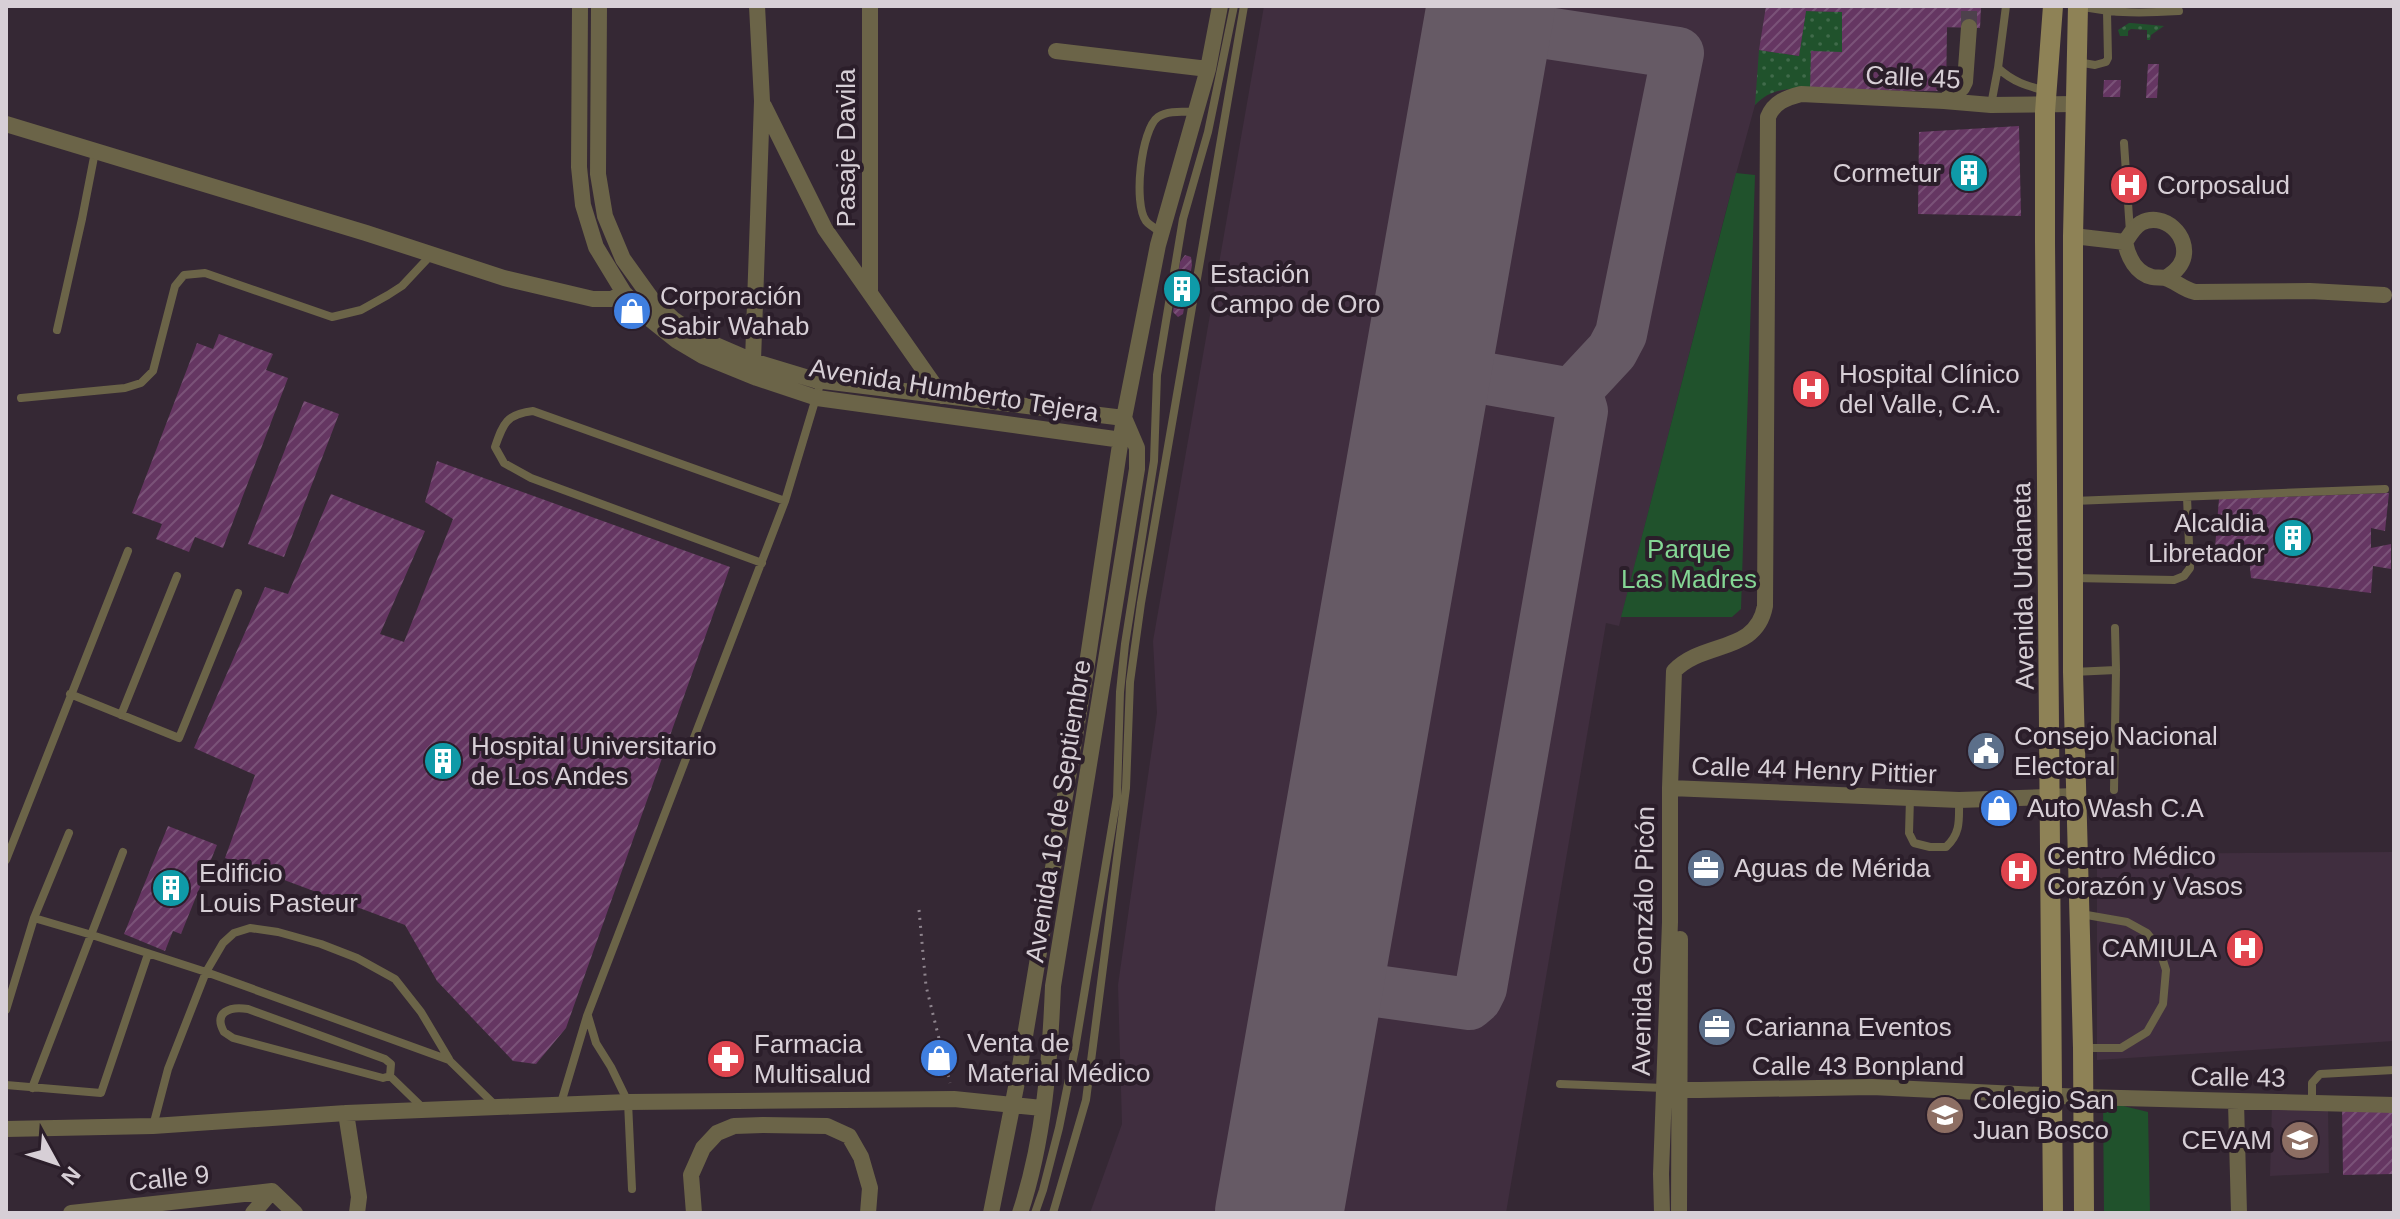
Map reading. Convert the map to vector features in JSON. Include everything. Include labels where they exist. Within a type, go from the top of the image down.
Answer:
[{"type":"street","name":"Avenida Humberto Tejera","points":[[580,6],[579,167],[583,205],[596,247],[624,293],[651,320],[703,356],[757,378],[1122,440]]},
{"type":"street","name":"Avenida Humberto Tejera","points":[[599,6],[598,174],[605,216],[623,259],[651,298],[673,319],[702,339],[819,389],[942,396],[1124,418]]},
{"type":"street","points":[[757,6],[762,101],[753,361],[757,378]]},
{"type":"street","name":"Pasaje Davila","points":[[870,6],[870,291]]},
{"type":"street","name":"Avenida 16 de Septiembre","points":[[991,1213],[1019,1072],[1087,664],[1124,418],[1162,232],[1208,69],[1220,6]]},
{"type":"street","name":"Avenida Urdaneta","points":[[2053,6],[2046,97],[2045,242],[2053,1213]]},
{"type":"street","name":"Avenida Urdaneta","points":[[2079,6],[2073,236],[2072,578],[2084,1213]]},
{"type":"street","points":[[1944,101],[1962,88],[1965,82],[1969,27]]},
{"type":"street","points":[[1056,51],[1208,69]]},
{"type":"street","name":"Calle 45","points":[[1674,671],[1684,661],[1700,653],[1748,637],[1762,622],[1765,606],[1768,117],[1773,106],[1801,94],[1991,105],[2046,97],[2076,104]]},
{"type":"street","points":[[762,101],[825,229],[942,396]]},
{"type":"street","points":[[6,124],[504,278],[593,299],[612,299],[624,293]]},
{"type":"street","points":[[2166,278],[2179,268],[2184,245],[2178,233],[2168,224],[2155,220],[2140,223],[2128,238],[2128,256],[2137,268],[2149,276],[2166,278],[2183,289],[2195,292],[2310,291],[2384,295]]},
{"type":"street","points":[[2073,236],[2128,238]]},
{"type":"street","name":"Avenida 16 de Septiembre","points":[[1020,1213],[1030,1184],[1042,1108],[1050,1047],[1053,986],[1137,469],[1137,448],[1124,418]]},
{"type":"street","name":"Avenida Gonzálo Picón","points":[[1674,671],[1676,788],[1670,922],[1672,1089],[1679,1213]]},
{"type":"street","name":"Calle 44 Henry Pittier","points":[[1676,788],[1959,800],[2075,796]]},
{"type":"street","name":"Calle 43 Bonpland","points":[[1672,1089],[1872,1087],[2082,1097]]},
{"type":"street","name":"Avenida Gonzálo Picón","points":[[1662,1213],[1672,1089]]},
{"type":"street","name":"Calle 43","points":[[2082,1097],[2394,1105]]},
{"type":"street","points":[[6,1129],[153,1126],[561,1103],[954,1099],[1042,1108]]},
{"type":"street","points":[[2236,1102],[2239,1213]]},
{"type":"street","points":[[346,1113],[359,1197],[357,1213]]},
{"type":"street","points":[[694,1213],[691,1175],[703,1148],[717,1133],[734,1126],[763,1125],[827,1126],[849,1136],[861,1157],[870,1188],[868,1213]]},
{"type":"street","points":[[253,1213],[272,1191],[295,1213]]},
{"type":"street","name":"Calle 9","points":[[73,1213],[272,1191]]},
{"type":"lane","points":[[1035,1213],[1059,1128],[1075,1049],[1117,797],[1120,692],[1154,461],[1157,375],[1183,219],[1208,132],[1234,6]]},
{"type":"lane","points":[[1053,1213],[1086,1100],[1126,788],[1130,682],[1141,603],[1244,6]]},
{"type":"lane","points":[[1991,105],[2006,6]]},
{"type":"lane","points":[[2079,6],[2130,14],[2179,11]]},
{"type":"lane","points":[[2076,62],[2095,65],[2106,62],[2107,12]]},
{"type":"lane","points":[[1998,68],[2046,97]]},
{"type":"lane","points":[[1162,232],[1146,221],[1142,213],[1139,193],[1145,139],[1155,118],[1166,113],[1195,112]]},
{"type":"lane","points":[[2124,143],[2128,238]]},
{"type":"lane","points":[[57,330],[95,152]]},
{"type":"lane","points":[[21,398],[125,388],[141,383],[153,371],[175,286],[184,275],[205,273],[332,317],[361,310],[388,295],[402,286],[432,254]]},
{"type":"lane","points":[[561,1103],[587,1016],[785,501],[819,389]]},
{"type":"lane","points":[[762,563],[531,478],[504,463],[495,447],[502,426],[516,413],[533,411],[785,501]]},
{"type":"lane","points":[[2072,501],[2385,489]]},
{"type":"lane","points":[[2072,578],[2174,580],[2184,576],[2190,568],[2187,497]]},
{"type":"lane","points":[[6,860],[128,551]]},
{"type":"lane","points":[[121,715],[177,576]]},
{"type":"lane","points":[[70,694],[179,738],[238,593]]},
{"type":"lane","points":[[2114,790],[2115,628]]},
{"type":"lane","points":[[2073,672],[2116,670]]},
{"type":"lane","points":[[1910,798],[1909,833],[1914,843],[1930,847],[1946,847],[1955,839],[1959,828],[1959,800]]},
{"type":"lane","points":[[6,1010],[34,918],[69,833]]},
{"type":"lane","points":[[32,1088],[123,852]]},
{"type":"lane","points":[[2080,914],[2127,922],[2147,933],[2159,948],[2166,970],[2163,1004],[2147,1032],[2121,1048],[2083,1048]]},
{"type":"lane","points":[[34,918],[206,972],[449,1060]]},
{"type":"lane","points":[[153,1126],[168,1069],[206,972],[223,943],[234,933],[250,928],[321,944],[357,958],[395,979],[421,1012],[449,1060],[497,1106]]},
{"type":"lane","points":[[6,1085],[101,1093],[148,954]]},
{"type":"lane","points":[[390,1076],[383,1078],[233,1038],[224,1032],[220,1023],[229,1009],[248,1009],[385,1059],[391,1064],[390,1076],[424,1110]]},
{"type":"lane","points":[[587,1016],[596,1043],[628,1102],[632,1189]]},
{"type":"lane","points":[[2312,1102],[2312,1083],[2320,1074],[2394,1070]]},
{"type":"lane","points":[[1560,1084],[1672,1089]]},
{"type":"path","points":[[919,910],[926,986],[954,1099]]},
{"type":"shaded area","points":[[1264,6],[1981,6],[1980,28],[1947,28],[1946,91],[1791,89],[1767,93],[1755,105],[1619,626],[1606,623],[1506,1213],[1090,1213],[1122,1124],[1118,985],[1157,713],[1153,641]]},
{"type":"shaded area","name":"CAMIULA","points":[[2394,852],[2394,1041],[2097,1060],[2097,854]]},
{"type":"shaded area","name":"CEVAM","points":[[2272,1103],[2328,1106],[2329,1173],[2270,1176]]},
{"type":"green space","points":[[1806,11],[1842,12],[1842,52],[1810,90],[1780,90],[1767,95],[1755,105],[1759,50],[1799,56]]},
{"type":"green space","points":[[2129,23],[2164,26],[2151,35],[2150,40],[2147,40],[2147,30],[2131,29],[2128,36],[2120,36],[2118,30]]},
{"type":"green space","name":"Parque Las Madres","points":[[1736,173],[1755,175],[1741,609],[1732,617],[1621,617]]},
{"type":"green space","points":[[2103,1101],[2148,1112],[2150,1213],[2104,1213]]},
{"type":"building","points":[[1766,6],[1981,6],[1980,28],[1947,27],[1946,91],[1810,90],[1811,51],[1842,52],[1842,12],[1806,11],[1799,56],[1759,50]]},
{"type":"building","points":[[2148,64],[2159,64],[2157,98],[2146,98]]},
{"type":"building","points":[[2104,80],[2121,80],[2120,97],[2103,97]]},
{"type":"building","name":"Cormetur","points":[[2019,126],[2021,216],[1918,214],[1919,132]]},
{"type":"building","name":"Estación Campo de Oro","points":[[1185,255],[1191,257],[1192,265],[1183,314],[1178,317],[1173,312],[1180,262]]},
{"type":"building","points":[[219,334],[273,354],[266,370],[288,378],[223,548],[195,537],[189,552],[156,539],[162,524],[132,513],[197,343],[213,349]]},
{"type":"building","points":[[304,401],[339,414],[284,557],[248,544]]},
{"type":"building","name":"Hospital Universitario de Los Andes","points":[[437,461],[730,567],[566,1028],[536,1064],[513,1061],[437,981],[405,925],[225,858],[255,775],[194,748],[265,587],[288,594],[331,494],[425,531],[380,634],[404,642],[453,519],[425,502]]},
{"type":"building","name":"Alcaldia Libretador","points":[[2389,493],[2385,531],[2371,528],[2371,548],[2391,544],[2391,569],[2373,566],[2371,593],[2251,578],[2248,547],[2215,548],[2219,499]]},
{"type":"building","name":"Edificio Louis Pasteur","points":[[168,826],[217,845],[181,934],[173,931],[165,951],[124,934]]},
{"type":"building","points":[[2342,1104],[2394,1107],[2394,1174],[2343,1175]]},
{"type":"taxiway","points":[[1488,24],[1678,53],[1621,334],[1612,351],[1572,394]]},
{"type":"taxiway","points":[[1319,983],[1469,1004],[1481,988],[1582,411],[1579,401],[1572,394],[1427,368]]},
{"type":"runway","points":[[1279,1213],[1491,6]]},
{"type":"tunnel","points":[[1969,6],[1969,27]]},
{"type":"place","name":"Cormetur","points":[[1969,173]]},
{"type":"place","name":"Corposalud","points":[[2129,185]]},
{"type":"place","name":"Estación Campo de Oro","points":[[1182,289]]},
{"type":"place","name":"Corporación Sabir Wahab","points":[[632,311]]},
{"type":"place","name":"Hospital Clínico del Valle, C.A.","points":[[1811,389]]},
{"type":"place","name":"Alcaldia Libretador","points":[[2293,538]]},
{"type":"place","name":"Consejo Nacional Electoral","points":[[1986,751]]},
{"type":"place","name":"Hospital Universitario de Los Andes","points":[[443,761]]},
{"type":"place","name":"Auto Wash C.A","points":[[1999,808]]},
{"type":"place","name":"Aguas de Mérida","points":[[1706,868]]},
{"type":"place","name":"Centro Médico Corazón y Vasos","points":[[2019,871]]},
{"type":"place","name":"Edificio Louis Pasteur","points":[[171,888]]},
{"type":"place","name":"CAMIULA","points":[[2245,948]]},
{"type":"place","name":"Carianna Eventos","points":[[1717,1027]]},
{"type":"place","name":"Venta de Material Médico","points":[[939,1058]]},
{"type":"place","name":"Farmacia Multisalud","points":[[726,1059]]},
{"type":"place","name":"Colegio San Juan Bosco","points":[[1945,1115]]},
{"type":"place","name":"CEVAM","points":[[2300,1140]]}]
